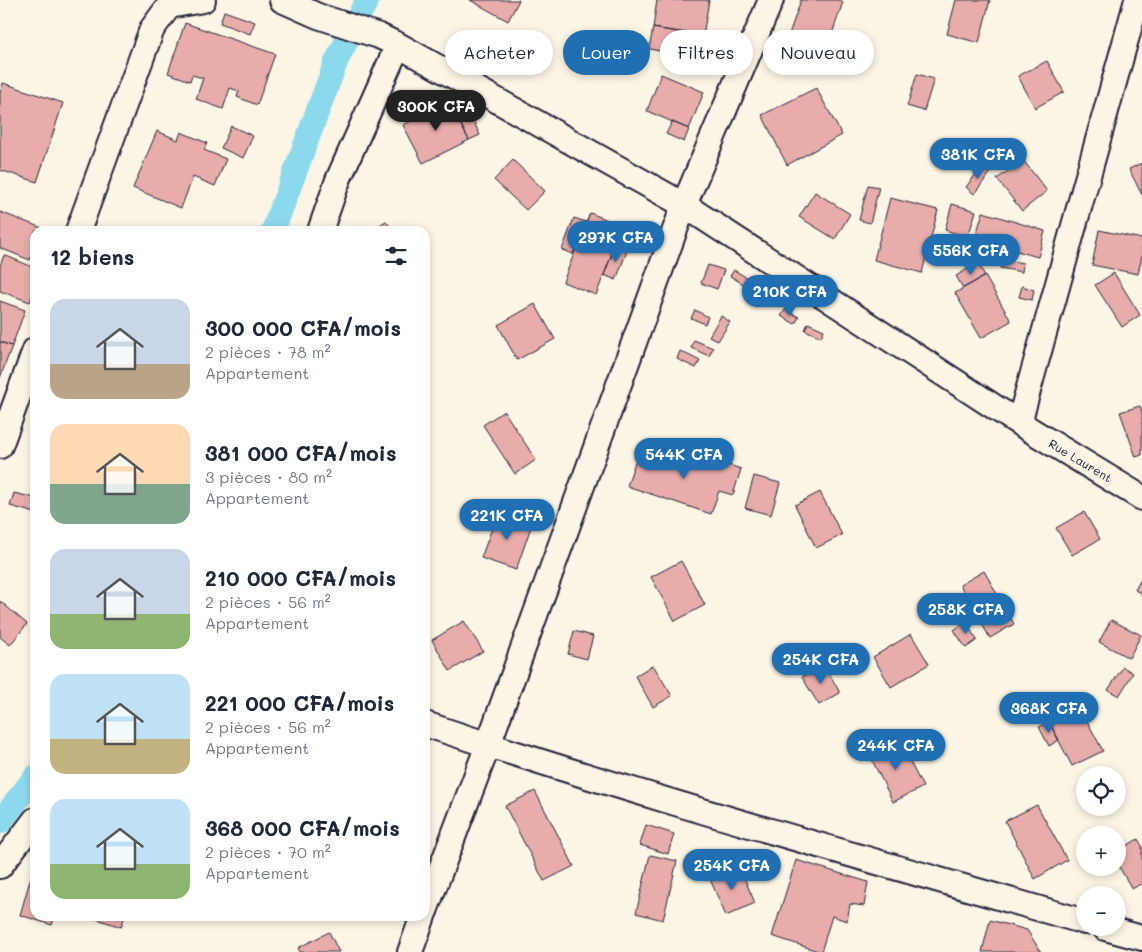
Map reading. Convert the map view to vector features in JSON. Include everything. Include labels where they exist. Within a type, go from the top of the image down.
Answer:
[{"type":"street","points":[[80,226],[152,29],[171,3],[202,0]]},
{"type":"street","name":"Rue Laurent","points":[[282,0],[318,16],[388,40],[684,205],[1019,423],[1142,498]]},
{"type":"street","points":[[430,898],[488,745],[684,205],[771,0]]},
{"type":"street","points":[[1019,423],[1138,0]]},
{"type":"street","points":[[322,226],[388,40]]},
{"type":"street","points":[[0,446],[7,408],[30,360]]},
{"type":"street","points":[[430,726],[757,827],[1076,919]]},
{"type":"street","points":[[0,866],[30,827]]},
{"type":"street","points":[[410,952],[421,921]]},
{"type":"street","points":[[1126,934],[1142,938]]},
{"type":"building","points":[[470,0],[519,0],[508,21]]},
{"type":"building","points":[[657,0],[709,0],[704,30],[666,30],[653,28]]},
{"type":"building","points":[[801,0],[839,0],[843,2],[833,30],[790,30]]},
{"type":"building","points":[[956,0],[990,0],[979,43],[947,34]]},
{"type":"building","points":[[224,11],[255,22],[250,34],[220,23]]},
{"type":"building","points":[[185,23],[275,54],[257,105],[237,97],[239,91],[230,88],[223,109],[196,99],[203,78],[192,75],[190,81],[168,73]]},
{"type":"building","points":[[653,28],[667,30],[660,30],[660,51],[650,49]]},
{"type":"building","points":[[1047,61],[1064,92],[1035,108],[1018,76]]},
{"type":"building","points":[[917,74],[934,79],[924,111],[907,106]]},
{"type":"building","points":[[661,75],[704,92],[689,129],[647,111]]},
{"type":"building","points":[[3,83],[63,103],[37,182],[0,170],[0,93]]},
{"type":"building","points":[[816,88],[842,135],[787,165],[762,115]]},
{"type":"building","points":[[449,102],[469,140],[423,163],[403,125]]},
{"type":"building","points":[[471,116],[480,135],[469,140],[459,122]]},
{"type":"building","points":[[672,122],[689,129],[684,142],[666,134]]},
{"type":"building","points":[[231,126],[253,136],[243,158],[221,148]]},
{"type":"building","points":[[157,131],[178,140],[181,132],[207,143],[204,150],[226,159],[215,186],[193,177],[181,208],[133,188]]},
{"type":"building","points":[[513,160],[545,191],[526,210],[494,180]]},
{"type":"building","points":[[1023,160],[1047,191],[1022,211],[997,179]]},
{"type":"building","points":[[1142,163],[1142,195],[1129,169]]},
{"type":"building","points":[[983,165],[991,172],[974,194],[966,187]]},
{"type":"building","points":[[868,185],[879,187],[870,223],[859,220]]},
{"type":"building","points":[[815,192],[850,214],[835,239],[799,217]]},
{"type":"building","points":[[890,198],[938,210],[922,273],[874,260]]},
{"type":"building","points":[[952,204],[976,211],[968,237],[945,230]]},
{"type":"building","points":[[0,212],[37,226],[30,226],[30,260],[0,248]]},
{"type":"building","points":[[983,212],[1045,231],[1038,257],[975,239]]},
{"type":"building","points":[[590,213],[623,226],[596,295],[563,282]]},
{"type":"building","points":[[574,218],[586,222],[573,254],[562,250]]},
{"type":"building","points":[[386,221],[390,226],[378,226]]},
{"type":"building","points":[[1099,230],[1142,239],[1142,255],[1138,274],[1092,265]]},
{"type":"building","points":[[615,246],[627,251],[616,280],[604,275]]},
{"type":"building","points":[[4,255],[30,266],[30,302],[0,291],[0,266]]},
{"type":"building","points":[[1001,259],[1023,263],[1022,272],[1000,268]]},
{"type":"building","points":[[978,263],[985,276],[963,288],[956,276]]},
{"type":"building","points":[[708,265],[724,270],[717,289],[701,283]]},
{"type":"building","points":[[734,270],[749,279],[745,285],[730,276]]},
{"type":"building","points":[[1114,273],[1140,315],[1122,327],[1095,285]]},
{"type":"building","points":[[985,276],[1011,321],[981,338],[955,293]]},
{"type":"building","points":[[1022,286],[1034,290],[1032,300],[1019,297]]},
{"type":"building","points":[[0,301],[25,310],[12,346],[0,342]]},
{"type":"building","points":[[535,304],[555,339],[517,360],[498,325]]},
{"type":"building","points":[[695,310],[708,317],[705,324],[691,318]]},
{"type":"building","points":[[785,310],[799,317],[795,324],[781,316]]},
{"type":"building","points":[[721,316],[730,322],[718,341],[709,336]]},
{"type":"building","points":[[808,323],[824,330],[821,337],[805,330]]},
{"type":"building","points":[[694,340],[713,348],[709,356],[691,348]]},
{"type":"building","points":[[0,342],[12,346],[0,378]]},
{"type":"building","points":[[680,351],[700,361],[696,368],[677,359]]},
{"type":"building","points":[[1140,406],[1142,412],[1142,455],[1136,457],[1120,412]]},
{"type":"building","points":[[504,411],[536,460],[515,474],[483,425]]},
{"type":"building","points":[[639,450],[684,465],[689,452],[741,469],[733,495],[719,491],[711,514],[627,486]]},
{"type":"building","points":[[754,476],[780,483],[771,515],[745,508]]},
{"type":"building","points":[[820,492],[842,535],[816,548],[795,505]]},
{"type":"building","points":[[14,493],[30,497],[30,512],[10,506]]},
{"type":"building","points":[[498,512],[532,524],[516,570],[481,558]]},
{"type":"building","points":[[1084,512],[1100,539],[1072,555],[1056,528]]},
{"type":"building","points":[[681,561],[705,605],[675,621],[651,577]]},
{"type":"building","points":[[984,571],[1014,624],[990,638],[960,585]]},
{"type":"building","points":[[1142,577],[1142,594],[1135,590]]},
{"type":"building","points":[[0,601],[27,624],[10,645],[0,637]]},
{"type":"building","points":[[1111,620],[1141,635],[1129,658],[1099,642]]},
{"type":"building","points":[[464,621],[483,651],[450,671],[432,640]]},
{"type":"building","points":[[965,622],[977,640],[966,648],[954,630]]},
{"type":"building","points":[[574,631],[593,636],[587,659],[568,654]]},
{"type":"building","points":[[911,634],[929,664],[891,687],[873,657]]},
{"type":"building","points":[[824,664],[840,693],[819,705],[802,677]]},
{"type":"building","points":[[653,665],[672,696],[653,707],[635,676]]},
{"type":"building","points":[[1123,667],[1133,673],[1119,696],[1108,690]]},
{"type":"building","points":[[1079,706],[1103,751],[1072,766],[1049,722]]},
{"type":"building","points":[[1049,722],[1059,740],[1049,746],[1039,727]]},
{"type":"building","points":[[898,739],[923,787],[893,802],[869,754]]},
{"type":"building","points":[[535,791],[574,866],[544,881],[505,806]]},
{"type":"building","points":[[1037,805],[1067,860],[1035,879],[1005,821]]},
{"type":"building","points":[[646,825],[674,834],[668,854],[640,845]]},
{"type":"building","points":[[1138,839],[1142,846],[1142,883],[1132,889],[1124,876],[1126,876],[1126,846]]},
{"type":"building","points":[[650,855],[677,861],[663,920],[636,913]]},
{"type":"building","points":[[796,860],[868,882],[864,906],[850,904],[847,921],[832,916],[821,952],[772,936]]},
{"type":"building","points":[[739,866],[755,903],[726,916],[710,879]]},
{"type":"building","points":[[30,880],[30,918],[20,915]]},
{"type":"building","points":[[990,920],[1027,930],[1041,952],[982,952]]},
{"type":"building","points":[[39,921],[53,921],[52,925]]},
{"type":"building","points":[[103,921],[123,921],[121,927]]},
{"type":"building","points":[[329,932],[339,952],[300,952],[298,948]]},
{"type":"waterway","points":[[275,226],[336,62],[367,0]]},
{"type":"waterway","points":[[0,822],[30,783]]}]
